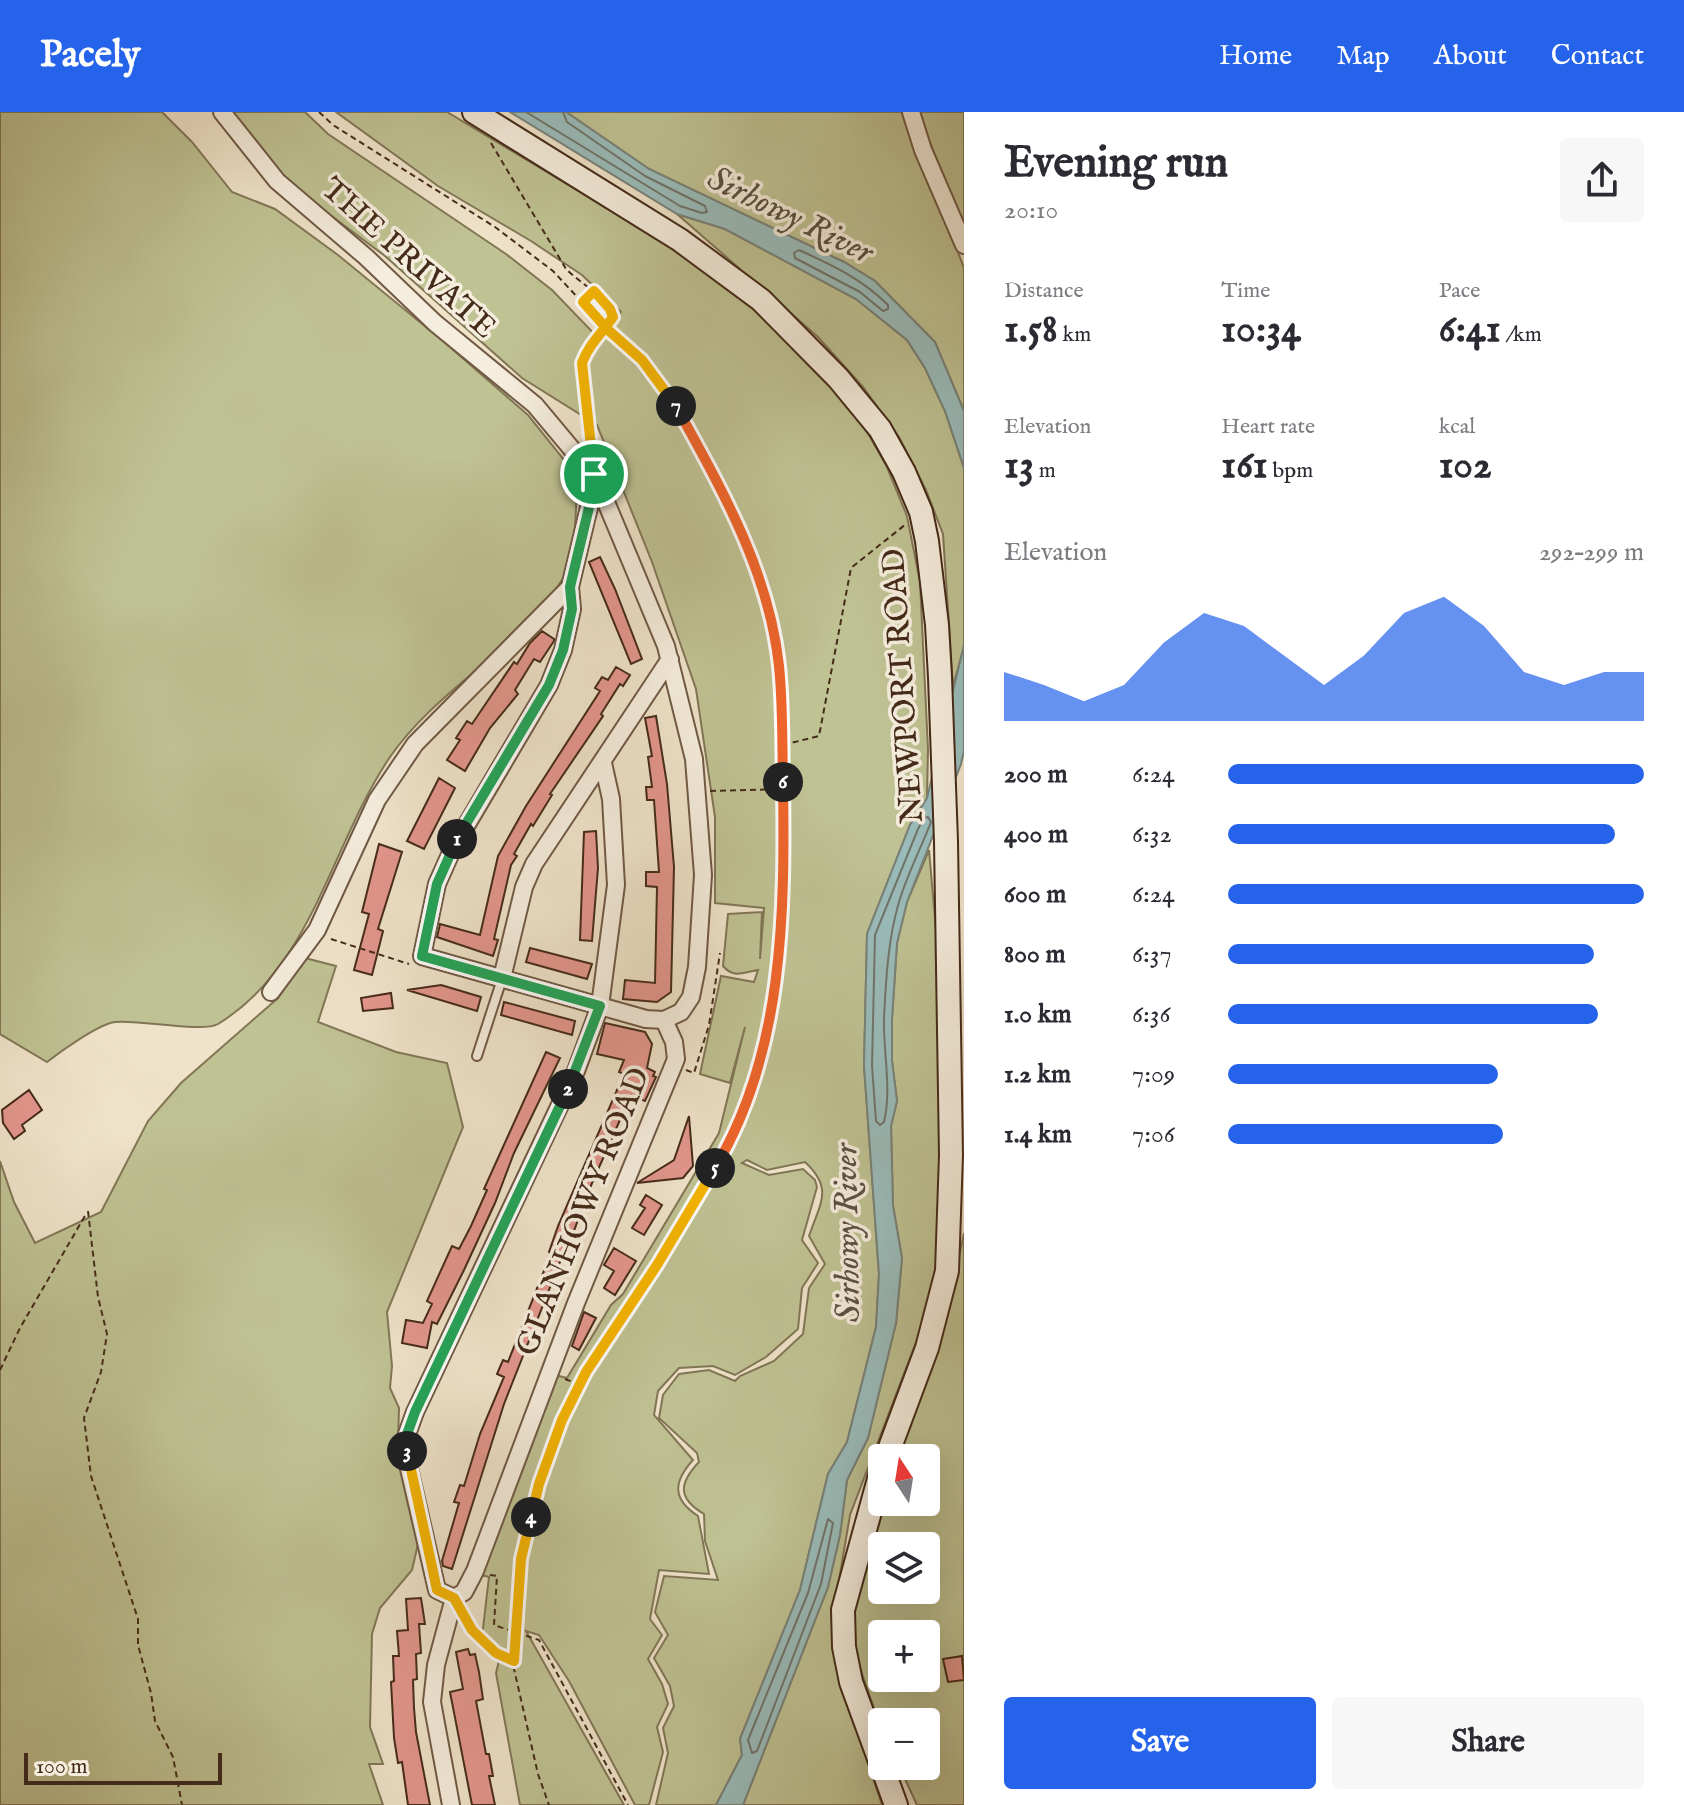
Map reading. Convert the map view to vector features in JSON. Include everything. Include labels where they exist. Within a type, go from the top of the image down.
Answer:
[{"type":"main road","name":"NEWPORT ROAD","points":[[474,112],[680,240],[761,300],[830,368],[880,429],[904,472],[921,512],[937,625],[946,841],[951,1125],[947,1271],[927,1348],[891,1444]]},
{"type":"main road","points":[[869,1516],[843,1610],[844,1647],[851,1682],[896,1805]]},
{"type":"street","name":"THE PRIVATE","points":[[222,112],[277,181],[366,257],[435,323],[535,405],[596,478]]},
{"type":"street","points":[[911,112],[923,150],[964,245]]},
{"type":"street","points":[[596,478],[649,600],[670,659],[694,759],[703,875],[697,967],[691,997],[681,1012],[664,1020],[646,1019],[502,978],[418,961],[437,884],[453,848],[549,685],[563,650],[572,609],[570,587],[596,478]]},
{"type":"street","points":[[271,992],[314,934],[377,800],[415,744],[570,587]]},
{"type":"street","points":[[502,978],[520,901],[534,864],[670,659]]},
{"type":"street","points":[[451,1805],[432,1702],[436,1665],[454,1598],[437,1590],[407,1460],[406,1437],[576,1071],[600,1006],[616,885],[611,799],[603,763]]},
{"type":"street","name":"GLANHOWY ROAD","points":[[454,1598],[464,1592],[475,1571],[549,1374],[674,1066],[674,1042],[664,1020]]},
{"type":"lane","points":[[477,1056],[502,978]]},
{"type":"path","points":[[319,112],[333,125],[495,227],[553,271],[607,329],[642,360],[674,402],[741,529],[763,590],[779,664],[783,789],[782,909],[770,1026],[759,1072],[738,1127],[722,1157],[580,1384],[562,1420],[539,1484],[521,1559],[514,1661],[538,1774],[549,1805]]},
{"type":"path","points":[[485,133],[566,269],[581,284],[594,291],[610,309],[611,320],[587,348],[582,363],[590,447]]},
{"type":"path","points":[[583,302],[594,291]]},
{"type":"path","points":[[782,745],[819,736],[851,568],[921,512]]},
{"type":"path","points":[[697,791],[783,789]]},
{"type":"path","points":[[314,934],[418,961]]},
{"type":"path","points":[[674,1066],[694,1073],[709,1025],[720,953]]},
{"type":"path","points":[[0,1370],[20,1328],[88,1211],[98,1297],[107,1334],[101,1372],[84,1418],[91,1476],[138,1619],[138,1645],[155,1721],[173,1757],[182,1805]]},
{"type":"path","points":[[549,1374],[580,1384]]},
{"type":"path","points":[[475,1571],[497,1576],[494,1625],[539,1640],[628,1805]]},
{"type":"path","points":[[454,1598],[472,1630],[496,1653],[514,1661]]},
{"type":"green space","points":[[0,112],[162,112],[192,142],[232,192],[275,209],[338,255],[443,341],[528,415],[577,476],[573,546],[560,583],[521,629],[430,711],[390,757],[370,791],[299,937],[277,970],[250,999],[218,1024],[184,1027],[115,1022],[80,1039],[47,1062],[0,1034]]},
{"type":"green space","points":[[227,112],[305,112],[328,134],[506,254],[552,290],[602,342],[621,312],[582,275],[438,186],[336,112],[447,112],[700,264],[744,298],[830,380],[866,430],[887,467],[907,516],[920,582],[928,749],[927,798],[910,825],[867,934],[864,1066],[879,1274],[876,1327],[847,1442],[828,1474],[800,1590],[740,1739],[742,1755],[716,1805],[656,1805],[668,1753],[663,1728],[674,1706],[670,1686],[654,1658],[668,1635],[655,1612],[664,1576],[718,1580],[705,1541],[704,1514],[689,1502],[684,1490],[688,1477],[699,1462],[697,1453],[659,1418],[663,1395],[679,1374],[709,1370],[735,1381],[774,1361],[803,1334],[809,1288],[825,1264],[809,1236],[822,1189],[805,1162],[767,1170],[747,1160],[742,1163],[769,1175],[803,1169],[815,1180],[817,1187],[802,1240],[818,1263],[802,1288],[798,1329],[766,1357],[735,1375],[713,1366],[679,1368],[658,1391],[654,1415],[693,1460],[682,1476],[678,1490],[683,1503],[698,1516],[709,1574],[659,1570],[650,1619],[662,1635],[648,1659],[662,1684],[668,1704],[657,1727],[663,1752],[649,1805],[635,1805],[569,1681],[539,1635],[526,1631],[624,1805],[520,1805],[496,1673],[502,1649],[482,1637],[489,1577],[481,1575],[555,1375],[567,1378],[611,1305],[623,1294],[719,1133],[745,1027],[730,1083],[700,1074],[721,976],[754,982],[758,970],[735,974],[723,966],[728,914],[762,912],[760,959],[764,908],[715,903],[715,817],[696,689],[652,562],[597,425],[522,378],[385,256],[282,179]]},
{"type":"green space","points":[[566,112],[904,112],[964,268],[964,411],[935,342],[875,281],[844,262],[649,169]]},
{"type":"green space","points":[[918,112],[964,112],[964,228]]},
{"type":"green space","points":[[677,214],[725,229],[856,299],[907,340],[925,368],[945,411],[964,468],[964,647],[953,686],[943,534],[926,490],[899,437],[863,387],[818,337]]},
{"type":"green space","points":[[929,850],[939,964],[944,1105],[937,1274],[926,1316],[877,1444],[868,1444],[868,1468],[850,1515],[834,1610],[845,1693],[868,1763],[868,1780],[874,1780],[882,1805],[743,1805],[828,1587],[840,1535],[847,1480],[868,1438],[896,1323],[902,1258],[893,1206],[891,1126],[897,1101],[892,1061],[892,1019],[897,943],[907,902]]},
{"type":"green space","points":[[305,958],[336,966],[318,1022],[396,1052],[447,1063],[463,1127],[387,1312],[392,1366],[390,1388],[399,1408],[398,1446],[418,1544],[412,1570],[380,1608],[372,1634],[370,1727],[383,1764],[369,1764],[383,1805],[0,1805],[0,1161],[14,1202],[35,1243],[101,1212],[148,1121],[181,1083],[278,998]]},
{"type":"green space","points":[[964,1233],[964,1805],[917,1805],[905,1780],[940,1780],[940,1708],[874,1708],[868,1692],[940,1692],[940,1620],[868,1620],[868,1691],[855,1649],[853,1607],[868,1547],[868,1604],[940,1604],[940,1532],[873,1532],[878,1516],[940,1516],[940,1444],[902,1444],[946,1320]]},
{"type":"water","points":[[510,112],[566,112],[649,169],[844,262],[875,281],[935,342],[964,411],[964,468],[945,411],[925,368],[907,340],[856,299],[725,229],[677,214]]},
{"type":"water","points":[[964,645],[964,751],[907,902],[897,943],[892,1061],[897,1101],[891,1126],[893,1206],[902,1258],[896,1323],[868,1438],[847,1480],[840,1535],[828,1587],[743,1805],[716,1805],[742,1755],[740,1739],[800,1590],[828,1474],[847,1442],[876,1327],[879,1274],[864,1066],[867,934],[910,825],[927,798]]},
{"type":"building","points":[[600,557],[642,659],[631,664],[589,562]]},
{"type":"building","points":[[542,631],[554,641],[540,662],[534,659],[515,690],[518,694],[490,728],[465,771],[447,760],[460,740],[456,738],[467,721],[472,724],[514,662],[517,664]]},
{"type":"building","points":[[616,667],[630,675],[623,686],[620,684],[601,714],[603,716],[514,854],[517,856],[511,865],[493,956],[437,937],[440,924],[480,935],[498,856],[526,806],[600,691],[595,688],[602,677],[608,680]]},
{"type":"building","points":[[656,716],[667,784],[674,867],[671,992],[657,1002],[623,999],[625,980],[655,983],[657,887],[646,886],[646,872],[659,872],[654,800],[647,800],[646,787],[652,787],[648,757],[652,756],[645,718]]},
{"type":"building","points":[[439,778],[455,788],[424,849],[407,841]]},
{"type":"building","points":[[596,831],[598,868],[592,941],[580,940],[584,832]]},
{"type":"building","points":[[379,844],[402,852],[378,929],[383,931],[372,975],[354,970],[369,914],[362,912]]},
{"type":"building","points":[[530,948],[592,964],[587,979],[526,962]]},
{"type":"building","points":[[441,985],[481,997],[477,1011],[407,990]]},
{"type":"building","points":[[391,993],[393,1008],[363,1011],[361,998]]},
{"type":"building","points":[[504,1002],[575,1021],[572,1035],[501,1015]]},
{"type":"building","points":[[605,1023],[645,1032],[652,1044],[647,1068],[655,1072],[653,1076],[656,1077],[645,1101],[631,1095],[589,1190],[504,1404],[452,1569],[443,1566],[442,1561],[459,1503],[454,1502],[460,1485],[464,1486],[480,1434],[504,1377],[497,1374],[503,1360],[508,1362],[551,1253],[558,1226],[624,1074],[619,1072],[624,1060],[597,1054]]},
{"type":"building","points":[[546,1052],[560,1058],[514,1153],[464,1270],[437,1324],[432,1322],[427,1348],[402,1343],[406,1320],[423,1323],[432,1304],[427,1301],[452,1246],[459,1249],[471,1226],[487,1190],[484,1189]]},
{"type":"building","points":[[29,1090],[42,1110],[22,1125],[25,1131],[14,1139],[3,1123],[2,1110]]},
{"type":"building","points":[[689,1116],[693,1166],[683,1178],[637,1183],[674,1160]]},
{"type":"building","points":[[646,1195],[662,1205],[644,1235],[632,1228],[645,1208],[640,1205]]},
{"type":"building","points":[[614,1248],[636,1261],[615,1295],[604,1288],[614,1271],[604,1265]]},
{"type":"building","points":[[584,1312],[596,1318],[579,1350],[572,1346]]},
{"type":"building","points":[[421,1598],[425,1624],[419,1624],[421,1653],[416,1654],[414,1708],[430,1805],[408,1805],[402,1762],[398,1763],[394,1738],[391,1682],[394,1681],[393,1656],[399,1656],[397,1631],[408,1630],[406,1599]]},
{"type":"building","points":[[468,1649],[470,1655],[475,1654],[479,1672],[483,1699],[476,1701],[486,1754],[489,1754],[493,1776],[489,1776],[495,1805],[472,1805],[450,1692],[463,1689],[456,1652]]},
{"type":"building","points":[[962,1656],[964,1680],[948,1682],[943,1659]]},
{"type":"route","points":[[594,474],[582,363],[587,348],[598,335],[611,320],[613,317],[594,291],[583,302],[607,329],[642,360],[674,402],[741,529],[763,590],[779,664],[783,789],[782,909],[770,1026],[759,1072],[738,1127],[657,1265],[586,1372],[562,1420],[539,1484],[521,1559],[514,1661],[496,1653],[472,1630],[454,1598],[437,1590],[407,1460],[406,1437],[576,1071],[600,1006],[422,956],[437,884],[453,848],[549,685],[563,650],[572,609],[570,587],[596,478],[594,474]]},
{"type":"water label","name":"Sirhowy River","points":[[790,216]]},
{"type":"water label","name":"Sirhowy River","points":[[848,1233]]}]
